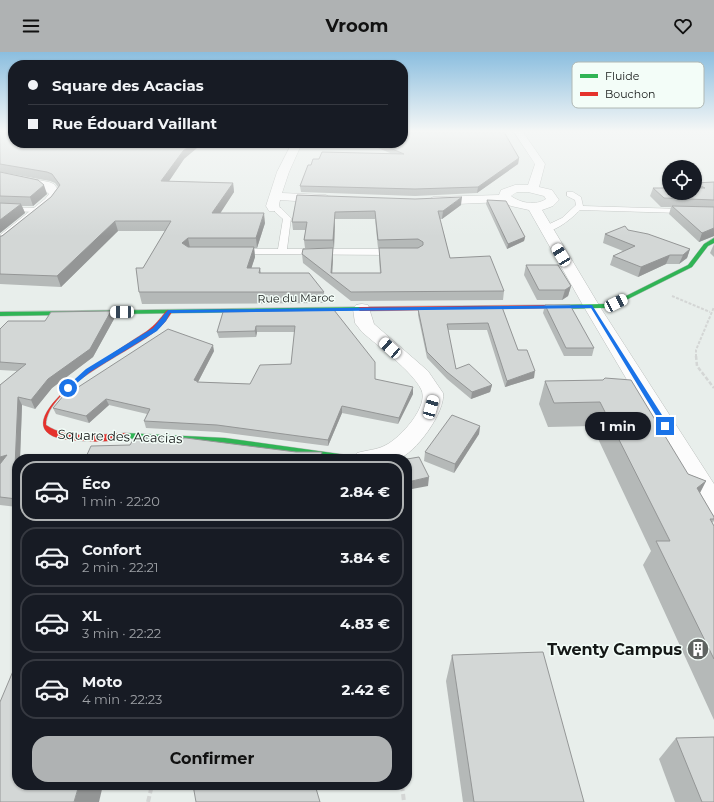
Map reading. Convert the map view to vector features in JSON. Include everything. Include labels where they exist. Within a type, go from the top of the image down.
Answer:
[{"type":"street","points":[[278,210],[272,206],[285,167]]},
{"type":"street","points":[[539,167],[533,197],[546,229],[592,307],[714,505]]},
{"type":"street","points":[[0,176],[50,187],[54,196],[40,210],[0,242]]},
{"type":"street","points":[[276,196],[341,200]]},
{"type":"street","points":[[422,201],[506,198],[516,204],[533,197]]},
{"type":"street","name":"Rue du Maroc","points":[[0,314],[592,307],[612,305],[685,269],[698,257],[706,245],[714,240]]},
{"type":"street","points":[[683,252],[698,257]]},
{"type":"street","points":[[362,309],[364,323],[368,328],[422,376],[432,391],[433,398],[431,407],[415,435],[409,442],[388,454]]},
{"type":"street","name":"Square des Acacias","points":[[168,312],[164,320],[155,329],[88,371],[52,402],[44,411],[41,419],[42,427],[46,432],[72,437],[154,436],[216,440],[318,454]]},
{"type":"lane","points":[[546,229],[570,217],[580,205],[578,199],[570,194]]},
{"type":"lane","points":[[577,208],[714,212]]},
{"type":"lane","points":[[0,209],[40,210]]},
{"type":"lane","points":[[278,210],[287,218],[282,252]]},
{"type":"lane","points":[[228,252],[401,252]]},
{"type":"path","points":[[650,286],[710,312]]},
{"type":"path","points":[[714,306],[710,312],[696,350],[697,366],[714,386]]},
{"type":"path","points":[[148,802],[151,790]]},
{"type":"path","points":[[403,790],[404,802]]},
{"type":"building","points":[[18,167],[171,167],[161,181],[233,183],[212,213],[264,213],[256,238],[188,238],[182,243],[188,247],[254,247],[247,268],[260,268],[259,273],[309,273],[324,292],[139,292],[136,268],[143,268],[171,221],[115,221],[57,276],[0,274],[0,236],[2,236],[51,197],[60,185],[52,174]]},
{"type":"building","points":[[307,167],[506,167],[478,187],[415,189],[300,186]]},
{"type":"building","points":[[0,172],[38,180],[44,185],[30,197],[0,196]]},
{"type":"building","points":[[714,182],[714,200],[702,200],[702,188],[705,188],[702,186],[702,183]]},
{"type":"building","points":[[653,188],[662,188],[662,196]]},
{"type":"building","points":[[297,195],[415,199],[462,197],[443,211],[438,211],[450,258],[490,256],[504,291],[351,292],[302,254],[303,249],[333,248],[331,273],[381,273],[379,248],[418,248],[423,245],[423,242],[418,239],[378,240],[375,211],[335,212],[333,240],[304,240],[307,222],[292,222]]},
{"type":"building","points":[[487,200],[506,201],[525,237],[508,244]]},
{"type":"building","points":[[0,203],[21,204],[0,220]]},
{"type":"building","points":[[672,206],[714,207],[714,228],[702,233]]},
{"type":"building","points":[[625,226],[628,230],[648,234],[690,249],[683,255],[670,255],[641,267],[613,256],[635,246],[605,234]]},
{"type":"building","points":[[526,265],[558,265],[571,286],[565,290],[539,290]]},
{"type":"building","points":[[545,305],[570,305],[594,348],[566,348]]},
{"type":"building","points":[[502,307],[518,350],[527,350],[535,371],[507,381],[488,323],[447,324],[456,369],[469,364],[492,385],[472,392],[447,372],[427,352],[418,309]]},
{"type":"building","points":[[334,310],[375,362],[375,379],[413,387],[399,418],[342,406],[328,440],[217,425],[144,421],[150,409],[106,399],[86,416],[53,408],[69,389],[66,395],[168,329],[213,345],[194,380],[197,382],[250,384],[260,365],[291,364],[295,326],[256,326],[255,331],[217,332],[223,312]]},
{"type":"building","points":[[111,311],[90,349],[48,379],[31,400],[18,397],[16,454],[12,454],[12,498],[0,497],[0,464],[7,455],[0,457],[0,385],[26,364],[0,362],[0,329],[8,321],[45,321],[51,312]]},
{"type":"building","points":[[605,378],[631,380],[688,474],[706,481],[697,488],[714,517],[714,519],[710,519],[714,526],[714,659],[656,541],[670,541],[600,402],[554,403],[545,381],[603,380]]},
{"type":"building","points":[[452,415],[480,426],[455,464],[425,452]]},
{"type":"building","points":[[134,438],[186,438],[296,452],[322,452],[321,454],[87,454],[91,446],[130,445]]},
{"type":"building","points":[[419,457],[429,477],[412,481],[412,458]]},
{"type":"building","points":[[543,652],[584,802],[474,802],[452,655]]},
{"type":"building","points":[[12,674],[12,790],[78,790],[74,802],[0,802],[0,702]]},
{"type":"building","points":[[714,737],[714,802],[702,802],[676,738]]},
{"type":"building","points":[[194,790],[316,790],[320,802],[196,802]]},
{"type":"traffic: fast","points":[[552,307],[604,306],[616,303],[690,266],[706,245],[714,240]]},
{"type":"traffic: fast","points":[[0,314],[360,309]]},
{"type":"traffic: fast","points":[[125,436],[225,441],[318,454]]},
{"type":"traffic: jam","points":[[360,309],[552,307]]},
{"type":"traffic: jam","points":[[125,436],[81,438],[59,435],[42,426],[42,418],[50,404],[69,385],[94,366],[151,331],[161,323],[168,312]]},
{"type":"place","name":"Twenty Campus","points":[[698,649]]},
{"type":"route","points":[[68,388],[88,371],[155,329],[164,320],[168,312],[592,307],[665,426]]}]
